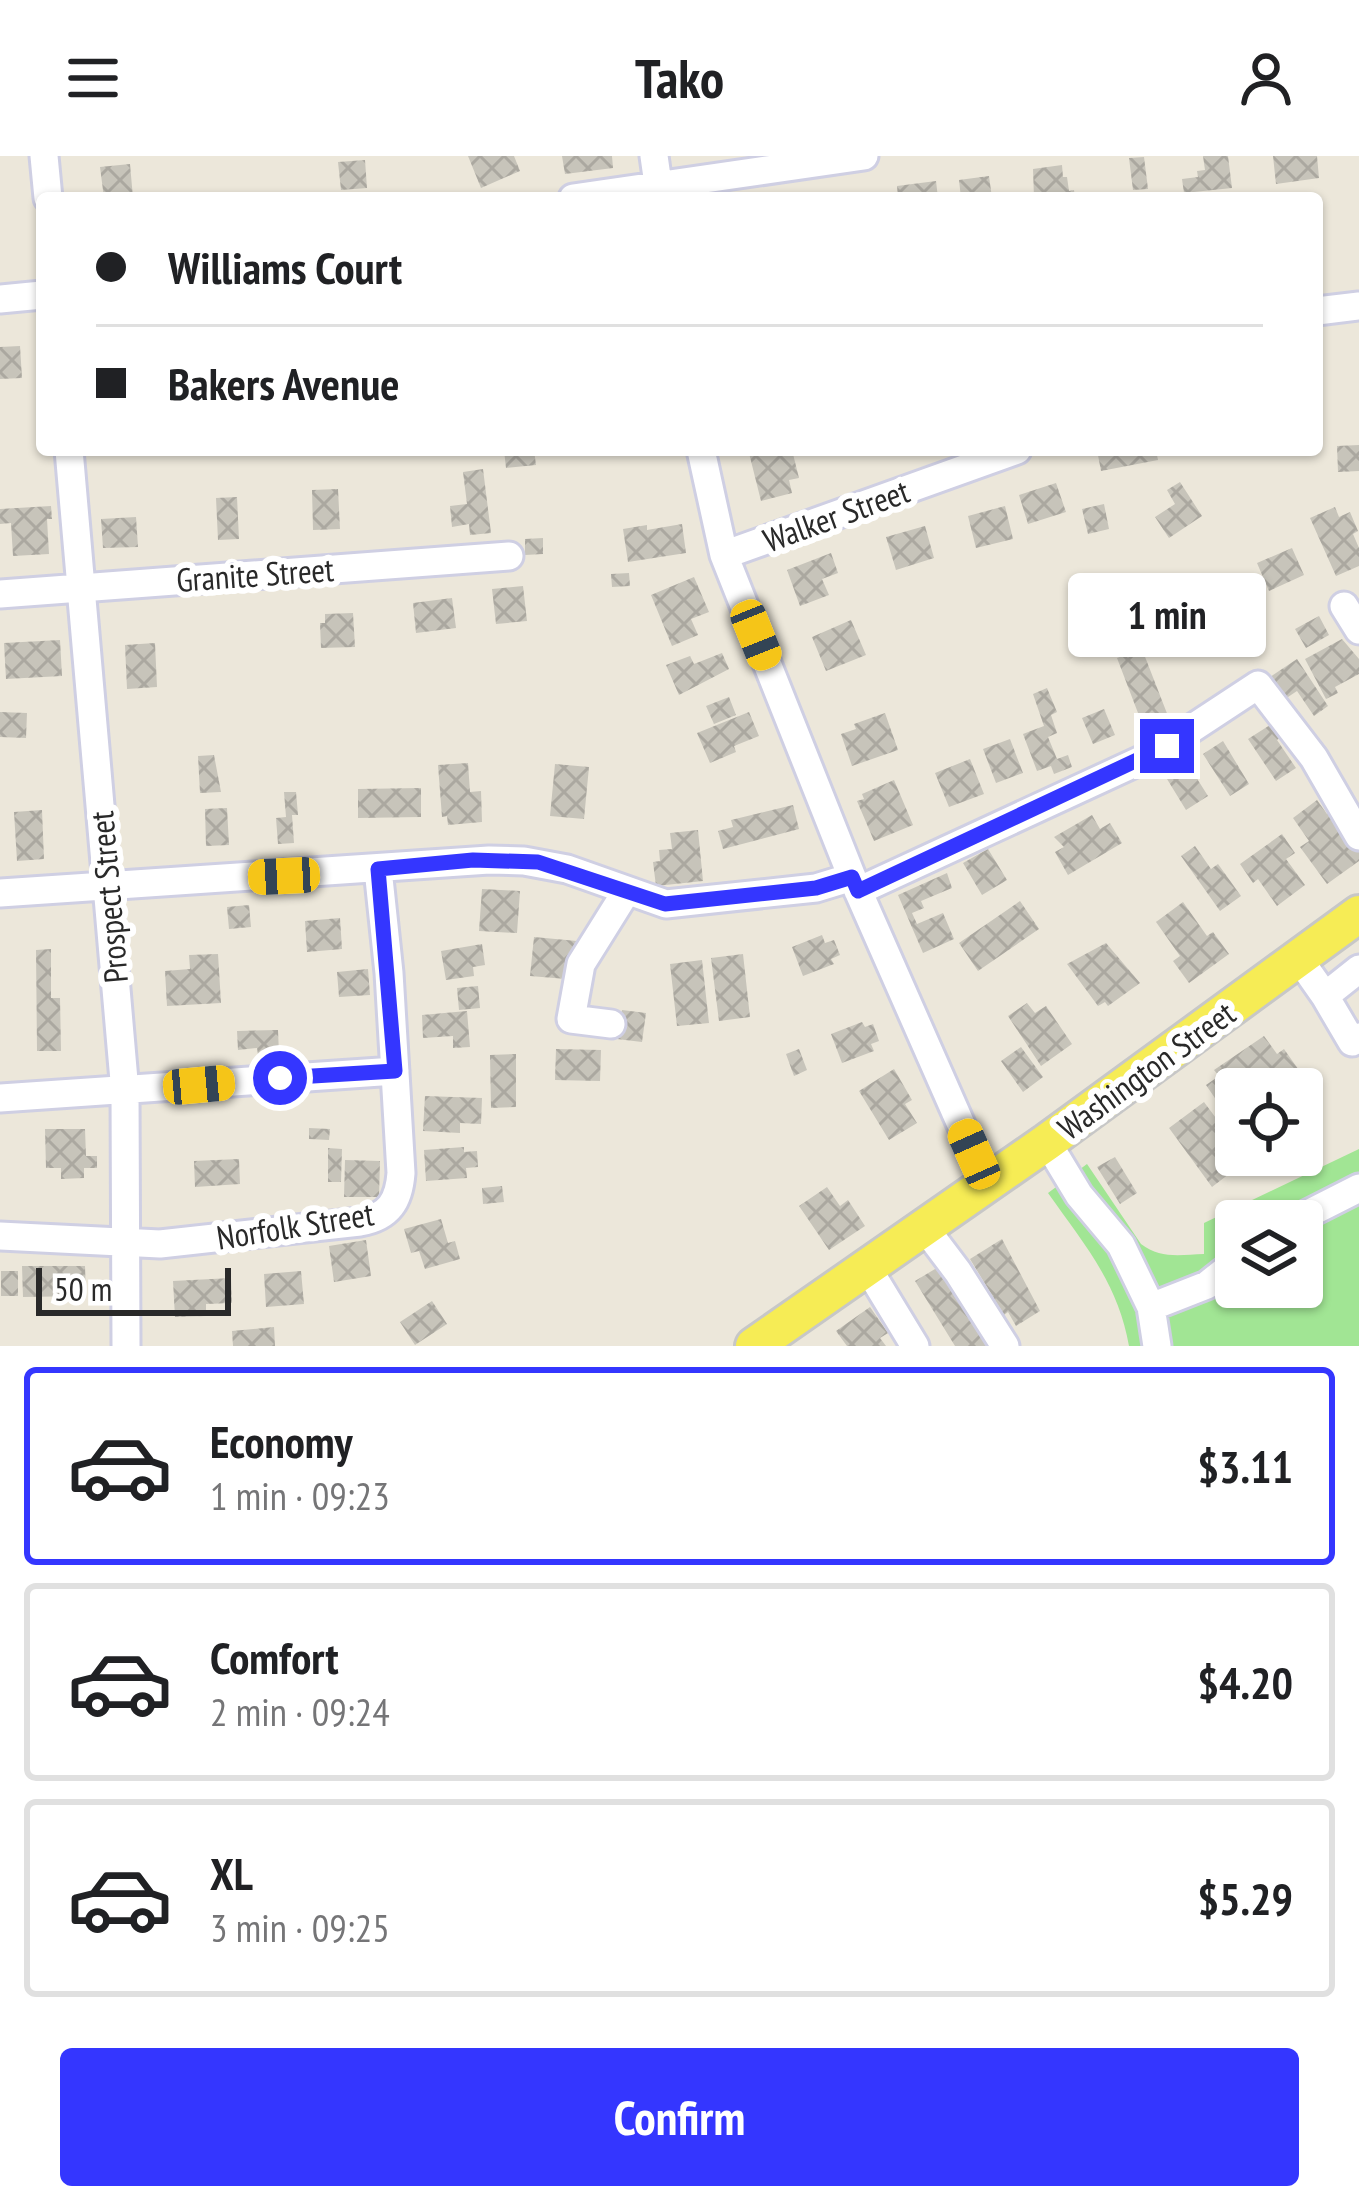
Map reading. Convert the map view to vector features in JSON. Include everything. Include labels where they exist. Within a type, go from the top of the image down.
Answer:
[{"type":"main road","name":"Washington Street","points":[[754,1346],[1047,1142],[1359,914]]},
{"type":"street","points":[[44,156],[47,192]]},
{"type":"street","points":[[654,156],[659,192],[864,156]]},
{"type":"street","points":[[0,298],[36,295]]},
{"type":"street","points":[[1323,310],[1359,306]]},
{"type":"street","name":"Prospect Street","points":[[69,456],[124,1092],[126,1346]]},
{"type":"street","points":[[702,456],[724,555],[855,884],[974,1154],[991,1181]]},
{"type":"street","name":"Walker Street","points":[[724,555],[1000,456]]},
{"type":"street","name":"Granite Street","points":[[0,594],[509,556]]},
{"type":"street","points":[[0,893],[473,860],[524,861],[567,869],[653,902],[678,904],[855,884],[1150,756],[1258,685],[1314,758],[1359,836]]},
{"type":"street","name":"Norfolk Street","points":[[0,1236],[127,1244],[200,1240],[380,1217],[394,1205],[400,1184],[395,1071],[378,869]]},
{"type":"street","points":[[611,1024],[571,1018],[581,964],[626,892]]},
{"type":"street","points":[[1298,959],[1357,1044]]},
{"type":"street","points":[[1325,996],[1359,969]]},
{"type":"street","points":[[0,1097],[395,1071]]},
{"type":"street","points":[[1047,1142],[1079,1195],[1121,1245],[1151,1307],[1157,1346]]},
{"type":"street","points":[[1323,1206],[1359,1188]]},
{"type":"street","points":[[924,1227],[1005,1346]]},
{"type":"street","points":[[867,1267],[915,1346]]},
{"type":"street","points":[[1151,1307],[1215,1279]]},
{"type":"green space","points":[[1359,1149],[1359,1346],[1129,1346],[1108,1283],[1048,1193],[1087,1164],[1141,1244],[1163,1254],[1204,1254],[1204,1223],[1215,1218],[1215,1308],[1323,1308],[1323,1200],[1252,1200],[1302,1176],[1323,1176],[1323,1166]]},
{"type":"building","points":[[468,156],[514,156],[520,171],[481,188]]},
{"type":"building","points":[[562,156],[612,156],[613,168],[565,174]]},
{"type":"building","points":[[1203,156],[1228,156],[1232,188],[1184,192],[1182,179],[1198,177],[1197,171],[1205,170]]},
{"type":"building","points":[[1273,156],[1317,156],[1319,178],[1276,184]]},
{"type":"building","points":[[1144,157],[1148,189],[1133,190],[1129,158]]},
{"type":"building","points":[[365,160],[367,188],[341,190],[338,162]]},
{"type":"building","points":[[130,164],[132,192],[103,192],[100,167]]},
{"type":"building","points":[[1062,165],[1069,191],[1074,192],[1034,192],[1033,169]]},
{"type":"building","points":[[989,176],[991,192],[960,192],[959,180]]},
{"type":"building","points":[[936,181],[937,192],[898,192],[897,186]]},
{"type":"building","points":[[20,346],[22,378],[0,379],[0,347]]},
{"type":"building","points":[[1359,445],[1359,471],[1338,472],[1337,446]]},
{"type":"building","points":[[505,456],[535,456],[536,465],[506,468]]},
{"type":"building","points":[[750,456],[794,456],[799,478],[789,480],[792,493],[761,501]]},
{"type":"building","points":[[1098,456],[1157,456],[1158,460],[1101,471]]},
{"type":"building","points":[[483,469],[491,533],[470,535],[469,524],[452,527],[450,506],[467,504],[463,472]]},
{"type":"building","points":[[1180,482],[1202,516],[1169,538],[1155,517],[1175,504],[1167,490]]},
{"type":"building","points":[[1056,483],[1066,512],[1028,524],[1019,495]]},
{"type":"building","points":[[338,489],[340,529],[313,530],[312,490]]},
{"type":"building","points":[[237,497],[239,539],[218,540],[216,498]]},
{"type":"building","points":[[1104,504],[1109,529],[1088,534],[1082,509]]},
{"type":"building","points":[[51,506],[49,554],[13,556],[11,523],[0,524],[0,509]]},
{"type":"building","points":[[1005,506],[1013,539],[976,548],[968,516]]},
{"type":"building","points":[[1335,507],[1339,517],[1350,512],[1359,548],[1359,566],[1336,576],[1310,518]]},
{"type":"building","points":[[136,517],[138,547],[103,548],[101,519]]},
{"type":"building","points":[[682,524],[686,553],[628,562],[623,529]]},
{"type":"building","points":[[925,526],[934,558],[896,570],[886,537]]},
{"type":"building","points":[[543,538],[543,554],[525,555],[525,539]]},
{"type":"building","points":[[1292,548],[1304,575],[1269,591],[1257,563]]},
{"type":"building","points":[[831,553],[838,573],[822,579],[829,595],[800,606],[787,570]]},
{"type":"building","points":[[629,573],[630,586],[612,587],[611,574]]},
{"type":"building","points":[[694,577],[709,612],[691,619],[698,635],[672,646],[651,595]]},
{"type":"building","points":[[523,586],[527,621],[496,624],[492,589]]},
{"type":"building","points":[[452,598],[456,628],[416,633],[413,603]]},
{"type":"building","points":[[353,613],[355,647],[321,648],[320,623],[325,623],[325,614]]},
{"type":"building","points":[[1319,616],[1329,635],[1306,648],[1295,629]]},
{"type":"building","points":[[851,620],[866,655],[826,671],[812,637]]},
{"type":"building","points":[[1342,639],[1359,659],[1359,674],[1335,687],[1338,693],[1326,699],[1305,659]]},
{"type":"building","points":[[60,640],[62,676],[6,679],[4,643]]},
{"type":"building","points":[[155,643],[157,687],[127,689],[125,645]]},
{"type":"building","points":[[1142,649],[1168,716],[1143,726],[1117,658]]},
{"type":"building","points":[[722,653],[729,669],[679,695],[666,665],[690,656],[694,664]]},
{"type":"building","points":[[1297,659],[1328,706],[1314,716],[1297,691],[1285,699],[1270,677]]},
{"type":"building","points":[[1047,688],[1057,712],[1051,715],[1057,733],[1048,737],[1057,759],[1068,755],[1072,767],[1054,774],[1051,766],[1037,771],[1023,734],[1044,726],[1033,694]]},
{"type":"building","points":[[729,697],[736,715],[714,724],[706,706]]},
{"type":"building","points":[[1104,709],[1115,735],[1093,744],[1082,718]]},
{"type":"building","points":[[0,712],[27,713],[26,738],[0,737]]},
{"type":"building","points":[[749,712],[759,736],[710,763],[697,733]]},
{"type":"building","points":[[885,713],[898,750],[852,766],[841,734]]},
{"type":"building","points":[[1273,723],[1282,736],[1277,740],[1296,768],[1276,781],[1248,739]]},
{"type":"building","points":[[1010,739],[1023,773],[996,783],[983,749]]},
{"type":"building","points":[[1223,741],[1249,784],[1230,796],[1203,754]]},
{"type":"building","points":[[214,755],[221,792],[200,793],[198,756]]},
{"type":"building","points":[[970,759],[984,794],[949,807],[935,773]]},
{"type":"building","points":[[468,763],[470,792],[481,791],[482,822],[448,825],[447,816],[442,817],[438,765]]},
{"type":"building","points":[[555,764],[589,767],[584,819],[550,816]]},
{"type":"building","points":[[1189,766],[1208,796],[1186,810],[1167,779]]},
{"type":"building","points":[[894,780],[913,825],[874,841],[857,801],[864,799],[862,794]]},
{"type":"building","points":[[421,788],[421,817],[358,818],[358,789]]},
{"type":"building","points":[[284,792],[296,792],[298,815],[292,815],[294,843],[278,844],[276,818],[286,817]]},
{"type":"building","points":[[1317,800],[1327,814],[1332,810],[1359,847],[1359,861],[1327,884],[1300,847],[1309,841],[1293,818]]},
{"type":"building","points":[[793,805],[799,829],[723,849],[718,831],[733,827],[731,820]]},
{"type":"building","points":[[227,808],[229,845],[206,846],[205,809]]},
{"type":"building","points":[[42,810],[44,859],[17,861],[14,812]]},
{"type":"building","points":[[1092,815],[1100,829],[1110,823],[1122,843],[1068,875],[1055,852],[1064,847],[1054,837]]},
{"type":"building","points":[[698,830],[703,881],[656,886],[653,862],[660,861],[659,850],[672,849],[670,833]]},
{"type":"building","points":[[1282,834],[1295,853],[1286,859],[1305,885],[1277,906],[1240,864]]},
{"type":"building","points":[[1195,846],[1211,869],[1218,864],[1241,896],[1220,911],[1181,856]]},
{"type":"building","points":[[988,849],[1007,880],[982,895],[963,863]]},
{"type":"building","points":[[947,873],[952,888],[921,901],[924,908],[912,913],[917,924],[943,913],[954,939],[923,953],[898,895]]},
{"type":"building","points":[[482,889],[520,891],[517,933],[479,931]]},
{"type":"building","points":[[1020,901],[1039,929],[978,971],[959,943]]},
{"type":"building","points":[[1183,902],[1207,936],[1213,932],[1229,954],[1189,983],[1173,961],[1180,956],[1156,922]]},
{"type":"building","points":[[249,905],[251,927],[229,929],[227,907]]},
{"type":"building","points":[[340,918],[342,949],[307,952],[305,921]]},
{"type":"building","points":[[822,935],[825,943],[834,940],[840,955],[831,959],[834,964],[803,976],[792,947]]},
{"type":"building","points":[[534,937],[577,941],[575,966],[566,979],[530,976]]},
{"type":"building","points":[[1106,943],[1140,983],[1108,1006],[1105,1002],[1098,1006],[1067,964]]},
{"type":"building","points":[[482,944],[485,965],[473,967],[474,976],[446,980],[441,951]]},
{"type":"building","points":[[51,949],[51,998],[60,998],[61,1051],[37,1051],[36,950]]},
{"type":"building","points":[[218,954],[221,1003],[167,1006],[165,971],[190,969],[189,955]]},
{"type":"building","points":[[743,954],[750,1017],[719,1021],[711,958]]},
{"type":"building","points":[[702,960],[709,1023],[677,1026],[670,964]]},
{"type":"building","points":[[368,969],[370,995],[339,997],[337,972]]},
{"type":"building","points":[[478,986],[480,1008],[459,1010],[457,988]]},
{"type":"building","points":[[1027,1003],[1035,1013],[1046,1006],[1072,1044],[1041,1066],[1008,1016]]},
{"type":"building","points":[[622,1010],[646,1013],[642,1042],[617,1039]]},
{"type":"building","points":[[467,1011],[470,1047],[453,1048],[453,1036],[423,1038],[422,1015]]},
{"type":"building","points":[[862,1022],[865,1027],[873,1024],[879,1041],[871,1044],[874,1051],[842,1063],[831,1034]]},
{"type":"building","points":[[278,1030],[279,1054],[258,1055],[257,1048],[238,1050],[237,1031]]},
{"type":"building","points":[[1264,1036],[1277,1054],[1284,1049],[1297,1068],[1217,1068]]},
{"type":"building","points":[[1021,1047],[1043,1077],[1023,1092],[1001,1061]]},
{"type":"building","points":[[556,1049],[601,1050],[600,1081],[555,1080]]},
{"type":"building","points":[[799,1049],[807,1070],[794,1076],[786,1054]]},
{"type":"building","points":[[516,1054],[516,1107],[491,1108],[490,1055]]},
{"type":"building","points":[[894,1069],[912,1100],[905,1104],[917,1123],[889,1140],[859,1091]]},
{"type":"building","points":[[425,1096],[482,1098],[481,1124],[460,1123],[460,1133],[423,1131]]},
{"type":"building","points":[[1204,1102],[1215,1117],[1215,1176],[1226,1176],[1212,1187],[1169,1128]]},
{"type":"building","points":[[309,1128],[330,1129],[329,1140],[309,1139]]},
{"type":"building","points":[[45,1129],[85,1129],[86,1156],[97,1156],[97,1168],[84,1168],[84,1178],[61,1179],[61,1168],[46,1168]]},
{"type":"building","points":[[464,1147],[464,1152],[477,1151],[478,1167],[466,1168],[467,1178],[426,1181],[424,1150]]},
{"type":"building","points":[[328,1148],[342,1149],[341,1182],[328,1182]]},
{"type":"building","points":[[1115,1157],[1137,1193],[1120,1204],[1097,1167]]},
{"type":"building","points":[[239,1159],[240,1184],[195,1187],[194,1161]]},
{"type":"building","points":[[345,1160],[380,1161],[379,1197],[344,1197]]},
{"type":"building","points":[[502,1186],[504,1202],[483,1204],[482,1188]]},
{"type":"building","points":[[827,1187],[840,1206],[848,1200],[865,1226],[829,1250],[799,1206]]},
{"type":"building","points":[[441,1219],[448,1243],[455,1241],[460,1259],[425,1269],[419,1251],[411,1253],[404,1229]]},
{"type":"building","points":[[1002,1239],[1040,1311],[1016,1326],[1008,1312],[1004,1315],[970,1259]]},
{"type":"building","points":[[366,1240],[371,1276],[334,1282],[329,1246]]},
{"type":"building","points":[[945,1263],[994,1343],[989,1346],[955,1346],[915,1281]]},
{"type":"building","points":[[22,1266],[85,1266],[86,1296],[23,1297]]},
{"type":"building","points":[[1,1271],[18,1271],[18,1296],[1,1296]]},
{"type":"building","points":[[301,1271],[304,1304],[266,1307],[264,1274]]},
{"type":"building","points":[[231,1278],[232,1303],[206,1304],[206,1316],[175,1317],[173,1281]]},
{"type":"building","points":[[432,1301],[447,1324],[415,1345],[400,1322]]},
{"type":"building","points":[[870,1307],[888,1333],[880,1338],[886,1346],[847,1346],[836,1331]]},
{"type":"building","points":[[274,1327],[275,1346],[233,1346],[232,1331]]},
{"type":"route","points":[[280,1078],[395,1071],[378,869],[473,860],[538,862],[665,904],[816,888],[852,877],[858,891],[1167,746]]}]
